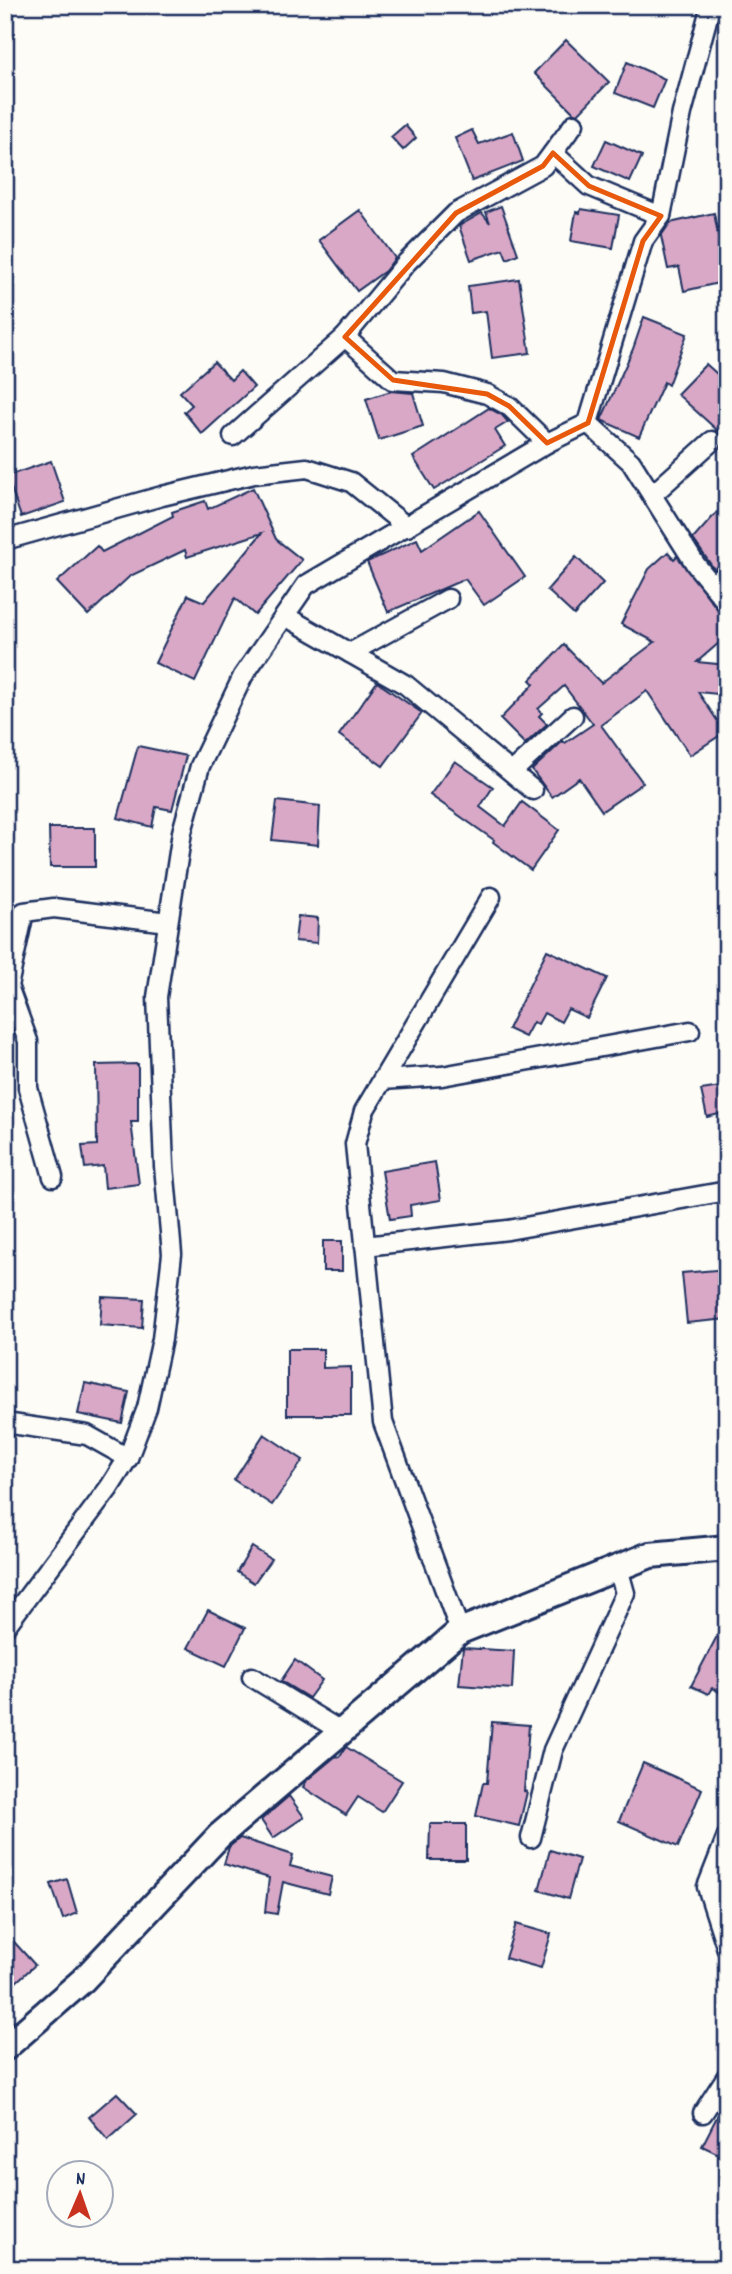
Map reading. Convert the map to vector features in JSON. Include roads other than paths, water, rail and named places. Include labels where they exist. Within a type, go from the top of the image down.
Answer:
[{"type":"street","points":[[5,1627],[128,1458],[147,1408],[162,1339],[172,1254],[163,1166],[157,997],[183,832],[201,766],[243,676],[306,585],[547,443],[588,422],[642,241],[662,216],[682,113],[711,5]]},
{"type":"street","points":[[233,436],[345,337],[407,262],[456,213],[543,166],[574,124]]},
{"type":"street","points":[[553,153],[589,186],[662,216]]},
{"type":"street","points":[[345,337],[393,380],[444,383],[487,394],[509,406],[547,443]]},
{"type":"street","points":[[588,422],[631,462],[696,565],[727,603]]},
{"type":"street","points":[[652,495],[712,441]]},
{"type":"street","points":[[5,540],[254,474],[307,468],[351,482],[407,527]]},
{"type":"street","points":[[713,585],[727,573]]},
{"type":"street","points":[[349,653],[448,598]]},
{"type":"street","points":[[285,616],[406,685],[533,790]]},
{"type":"street","points":[[512,772],[573,716]]},
{"type":"street","points":[[460,1631],[383,1422],[355,1144],[364,1111],[491,897]]},
{"type":"street","points":[[53,1177],[27,1088],[28,1041],[8,986],[24,912],[54,908],[168,922]]},
{"type":"street","points":[[382,1080],[442,1076],[690,1031]]},
{"type":"street","points":[[365,1246],[508,1230],[727,1191]]},
{"type":"street","points":[[5,1423],[87,1435],[128,1458]]},
{"type":"street","points":[[5,2048],[83,1980],[219,1836],[460,1631],[650,1555],[727,1548]]},
{"type":"street","points":[[531,1838],[552,1750],[625,1593],[618,1567]]},
{"type":"street","points":[[252,1677],[342,1732]]},
{"type":"street","points":[[727,1836],[707,1887],[727,1949]]},
{"type":"street","points":[[703,2113],[727,2076]]}]
